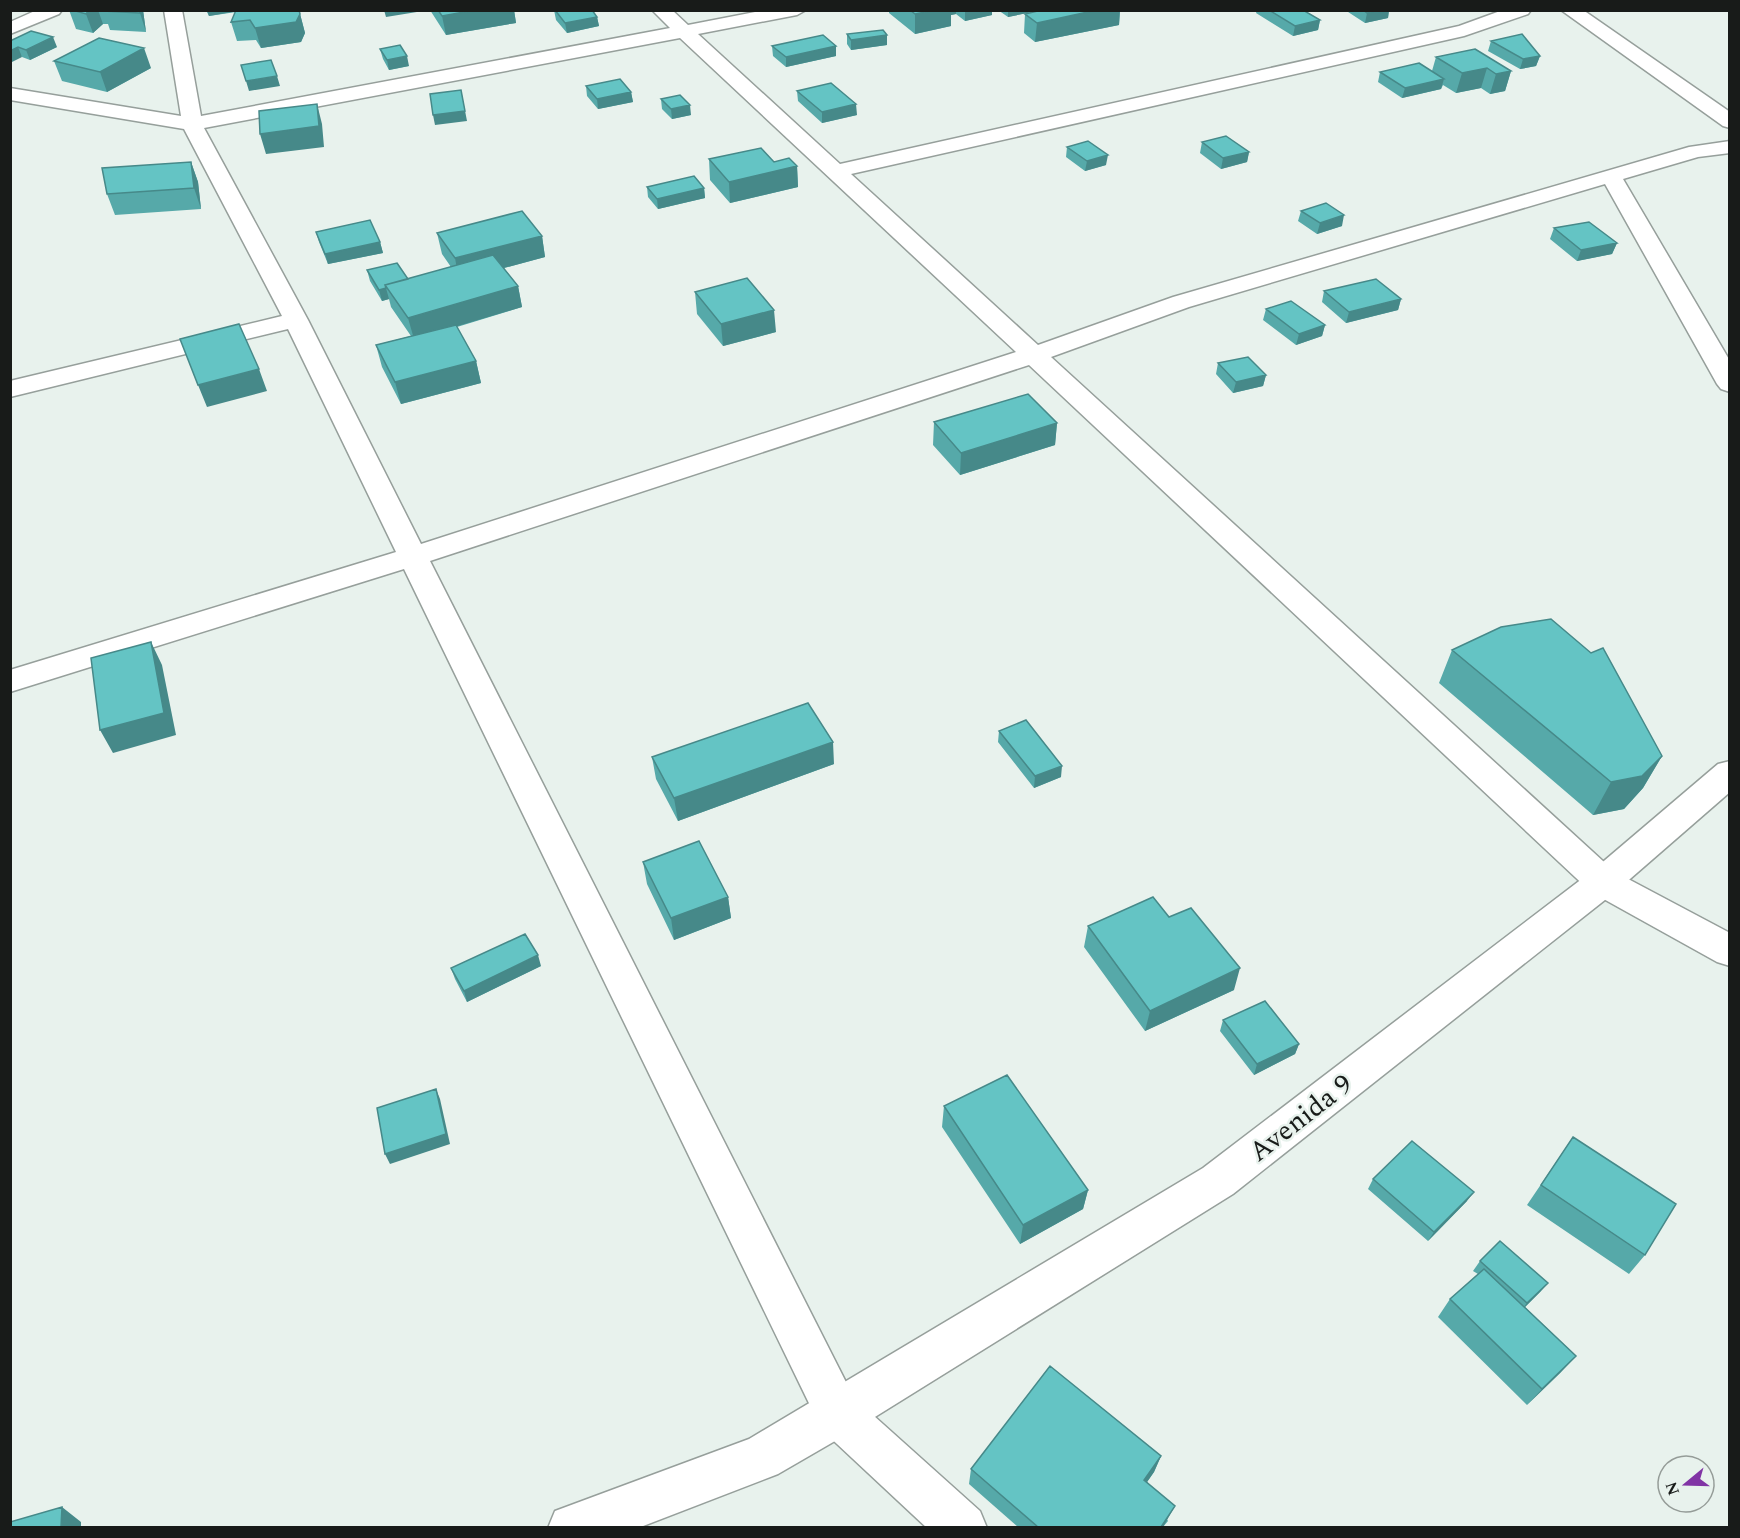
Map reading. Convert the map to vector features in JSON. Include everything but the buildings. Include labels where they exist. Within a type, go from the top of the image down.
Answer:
[{"type":"street","points":[[10,29],[54,10]]},
{"type":"street","points":[[173,10],[192,124],[297,320],[838,1414],[963,1527]]},
{"type":"street","points":[[661,10],[1603,882],[1730,951]]},
{"type":"street","points":[[10,94],[192,124],[797,10]]},
{"type":"street","points":[[837,171],[1464,30],[1522,10]]},
{"type":"street","points":[[1570,10],[1730,122]]},
{"type":"street","points":[[1446,17],[1464,30]]},
{"type":"street","points":[[10,681],[414,556],[1033,355],[1181,302],[1696,151],[1730,147]]},
{"type":"street","points":[[1611,176],[1730,384]]},
{"type":"street","points":[[10,388],[297,320]]},
{"type":"street","name":"Avenida 9","points":[[572,1527],[762,1458],[838,1414],[1218,1181],[1603,882],[1730,773]]}]
